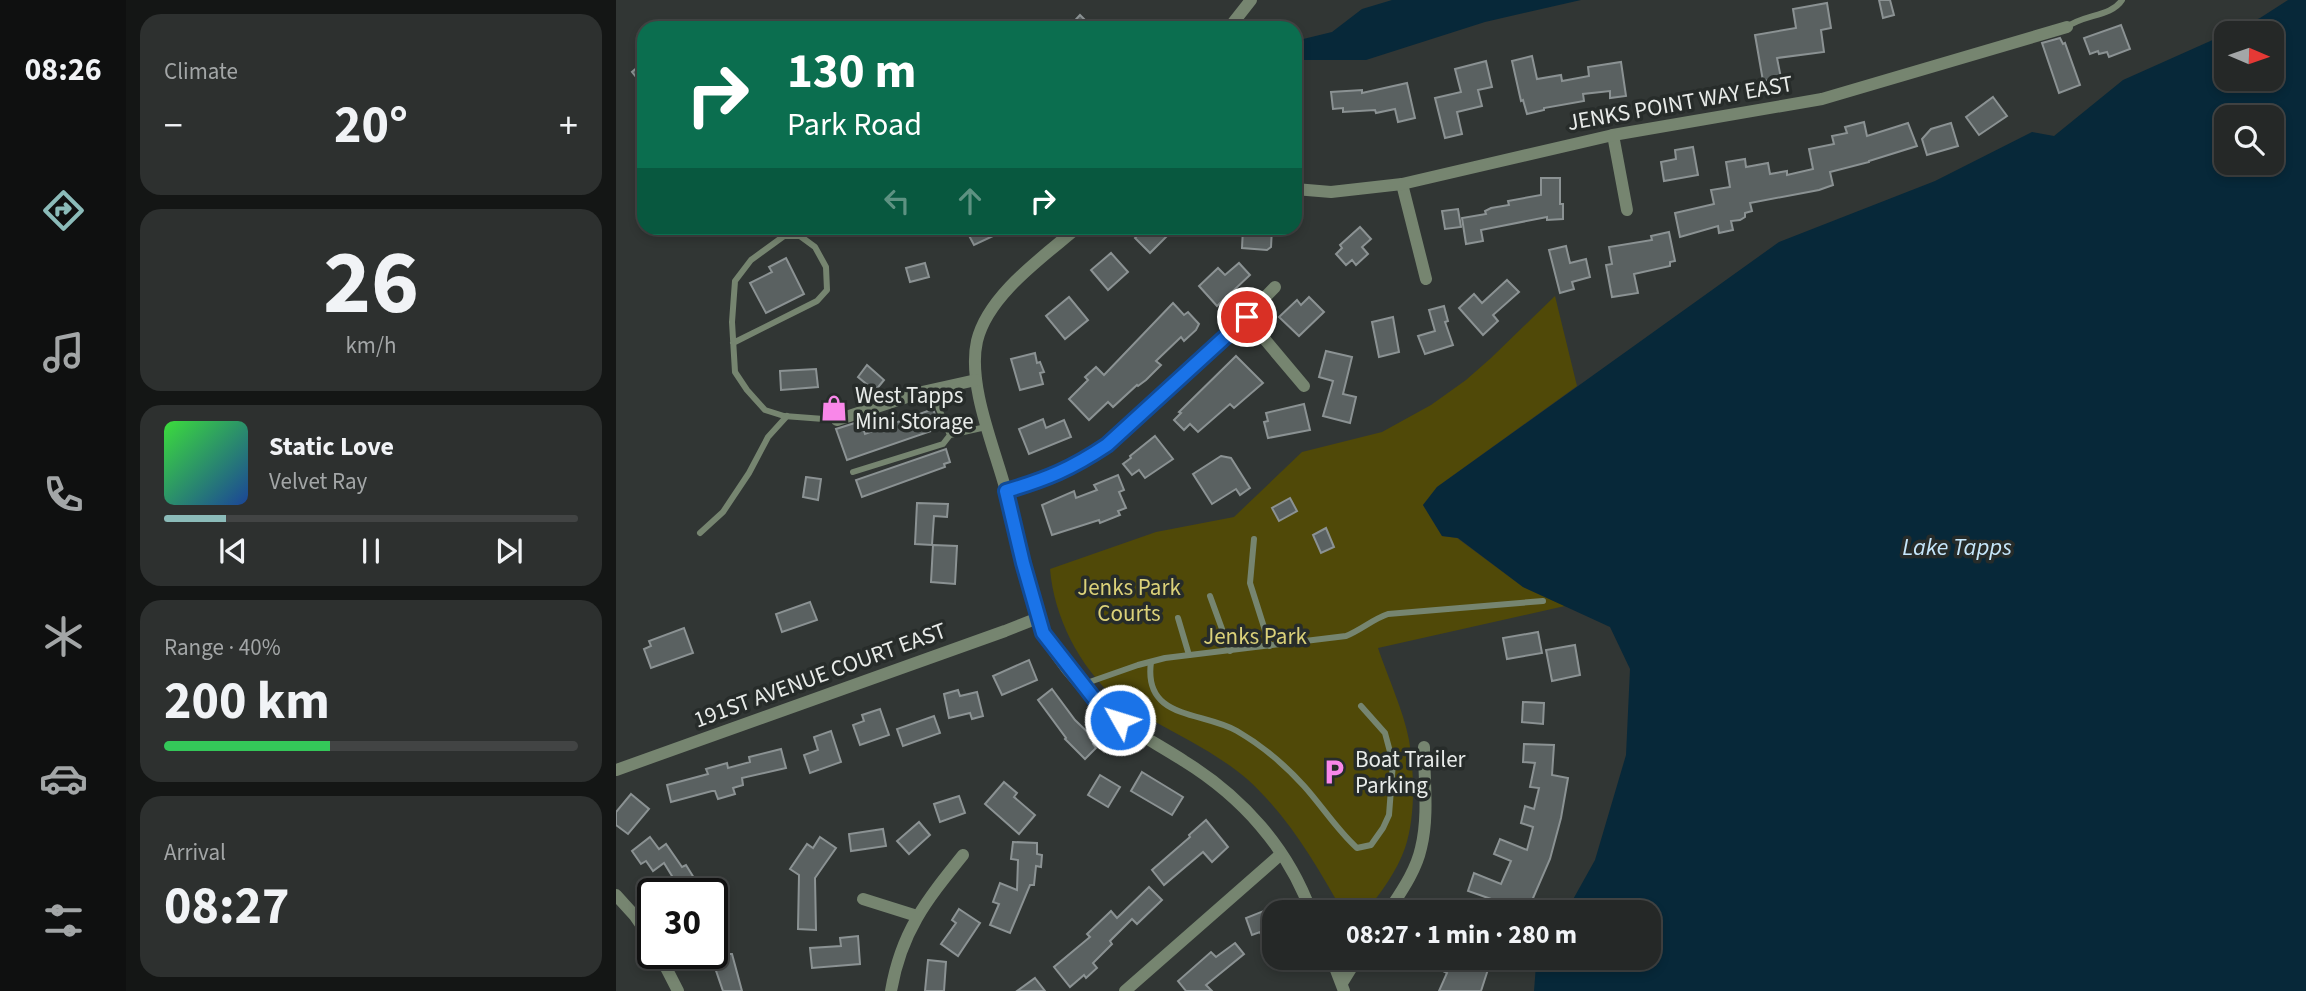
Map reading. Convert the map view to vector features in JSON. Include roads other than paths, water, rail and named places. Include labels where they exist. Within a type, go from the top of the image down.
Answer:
[{"type":"street","points":[[1234,21],[1251,0]]},
{"type":"street","name":"JENKS POINT WAY EAST","points":[[1302,190],[1331,192],[1402,184],[1613,135],[1822,99],[2067,27]]},
{"type":"street","points":[[1613,135],[1627,210]]},
{"type":"street","points":[[1402,184],[1426,279]]},
{"type":"street","points":[[1069,235],[1019,278],[987,316],[977,341],[976,380],[1043,633],[1096,701],[1124,723],[1209,778],[1264,828],[1278,845],[1305,900]]},
{"type":"street","points":[[1006,491],[1055,476],[1082,463],[1107,445],[1247,317],[1275,287]]},
{"type":"street","points":[[1247,317],[1304,386]]},
{"type":"street","points":[[837,420],[931,390],[976,380]]},
{"type":"street","name":"191ST AVENUE COURT EAST","points":[[616,770],[1038,618]]},
{"type":"street","points":[[1395,900],[1411,875],[1422,847],[1424,747]]},
{"type":"street","points":[[1125,991],[1281,854]]},
{"type":"street","points":[[891,991],[901,948],[917,916],[963,855]]},
{"type":"street","points":[[616,895],[637,919]]},
{"type":"street","points":[[863,899],[917,916]]},
{"type":"street","points":[[667,969],[678,991]]},
{"type":"street","points":[[1336,970],[1343,987]]},
{"type":"street","points":[[1343,987],[1352,970]]},
{"type":"lane","points":[[2067,27],[2077,19],[2114,10],[2122,0]]},
{"type":"lane","points":[[733,343],[817,301],[827,290],[826,267],[815,247],[800,236],[784,236],[751,260],[735,281],[732,323],[733,343],[735,372],[765,410],[787,416],[837,420]]},
{"type":"lane","points":[[931,390],[950,435]]},
{"type":"lane","points":[[700,533],[723,512],[749,474],[768,438],[787,416]]},
{"type":"lane","points":[[853,472],[943,444],[950,435],[987,427]]},
{"type":"lane","points":[[1254,539],[1250,583],[1270,646]]},
{"type":"lane","points":[[1210,596],[1230,651]]},
{"type":"lane","points":[[1081,685],[1151,662],[1346,636],[1388,614],[1543,601]]},
{"type":"lane","points":[[1178,618],[1189,655]]},
{"type":"lane","points":[[1151,662],[1149,673],[1158,698],[1168,707],[1228,726],[1272,754],[1303,784],[1357,848],[1371,845],[1389,815],[1393,763],[1385,733],[1361,706]]},
{"type":"water","points":[[1392,0],[1581,0],[1485,22],[1366,60],[1302,60],[1302,39],[1332,32],[1362,9]]},
{"type":"water","name":"Lake Tapps","points":[[2288,0],[2306,0],[2306,991],[1534,991],[1536,970],[1661,970],[1661,900],[1573,900],[1595,860],[1626,755],[1630,669],[1610,627],[1523,587],[1458,538],[1442,536],[1423,505],[1437,487],[1779,242],[1935,181],[2032,132],[2054,136],[2123,80],[2214,39],[2214,91],[2284,91],[2284,21],[2253,21]]},
{"type":"place","name":"West Tapps Mini Storage","points":[[834,408]]},
{"type":"place","name":"Boat Trailer Parking","points":[[1334,772]]},
{"type":"park label","name":"Jenks Park Courts","points":[[1129,600]]},
{"type":"park label","name":"Jenks Park","points":[[1255,636]]}]
